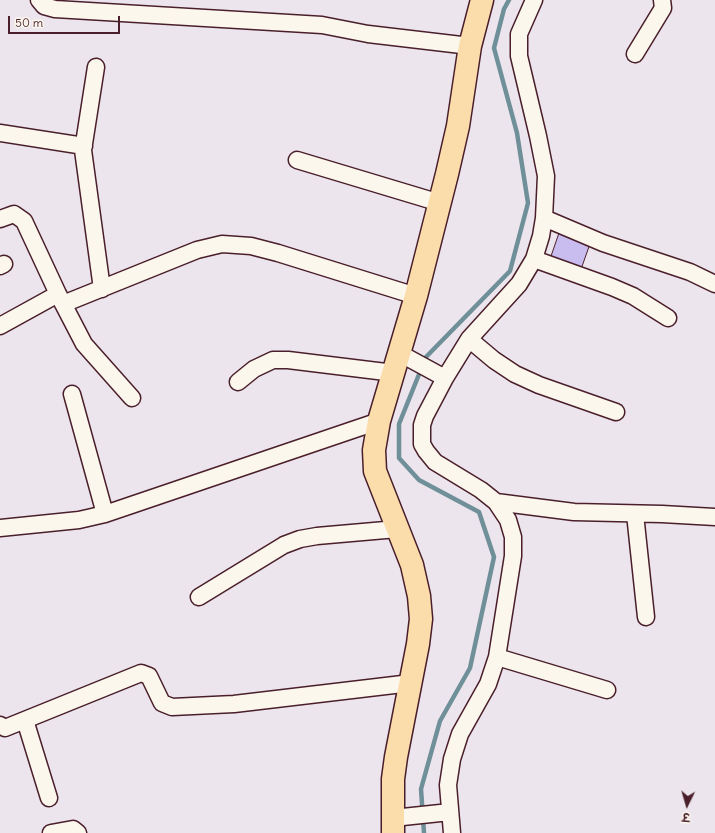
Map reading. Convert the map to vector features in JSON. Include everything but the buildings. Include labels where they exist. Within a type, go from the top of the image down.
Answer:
[{"type":"highway","points":[[399,822],[393,779],[418,644],[421,620],[419,596],[412,564],[375,471],[374,450],[379,421],[404,363],[416,296],[458,126],[470,46],[482,0]]},
{"type":"street","points":[[38,0],[44,6],[55,9],[322,25],[368,34],[470,46]]},
{"type":"street","points":[[452,833],[444,812],[452,759],[460,734],[488,684],[497,657],[513,556],[513,537],[508,520],[496,502],[481,490],[436,462],[426,451],[422,444],[422,424],[443,376],[469,339],[519,284],[534,259],[541,236],[544,218],[546,176],[543,156],[519,56],[519,34],[534,0]]},
{"type":"street","points":[[634,54],[663,8],[662,0]]},
{"type":"street","points":[[96,67],[84,146],[86,175],[102,289]]},
{"type":"street","points":[[0,133],[84,146]]},
{"type":"street","points":[[297,160],[440,203]]},
{"type":"street","points":[[0,219],[14,214],[24,221],[60,299],[84,344],[132,398]]},
{"type":"street","points":[[544,218],[603,242],[690,272],[715,284]]},
{"type":"street","points":[[0,326],[60,299],[102,289],[197,250],[222,244],[251,246],[278,253],[416,296]]},
{"type":"street","points":[[534,259],[633,296],[668,318]]},
{"type":"street","points":[[469,339],[494,360],[515,374],[539,385],[616,412]]},
{"type":"street","points":[[238,382],[263,363],[273,360],[404,363],[443,376]]},
{"type":"street","points":[[72,394],[105,514]]},
{"type":"street","points":[[0,528],[79,520],[105,514],[379,421]]},
{"type":"street","points":[[496,502],[574,512],[715,517]]},
{"type":"street","points":[[635,514],[646,617]]},
{"type":"street","points":[[199,597],[284,545],[300,539],[317,536],[397,529]]},
{"type":"street","points":[[497,657],[607,690]]},
{"type":"street","points":[[0,725],[5,728],[141,673],[149,676],[162,703],[172,707],[234,704],[411,683]]},
{"type":"street","points":[[25,720],[48,798]]},
{"type":"street","points":[[399,822],[444,812]]},
{"type":"street","points":[[51,833],[73,829],[78,833]]},
{"type":"waterway","points":[[424,833],[421,789],[440,721],[470,668],[494,557],[479,512],[419,480],[399,458],[399,424],[426,357],[510,271],[528,203],[517,133],[494,48],[504,9],[509,0]]}]
